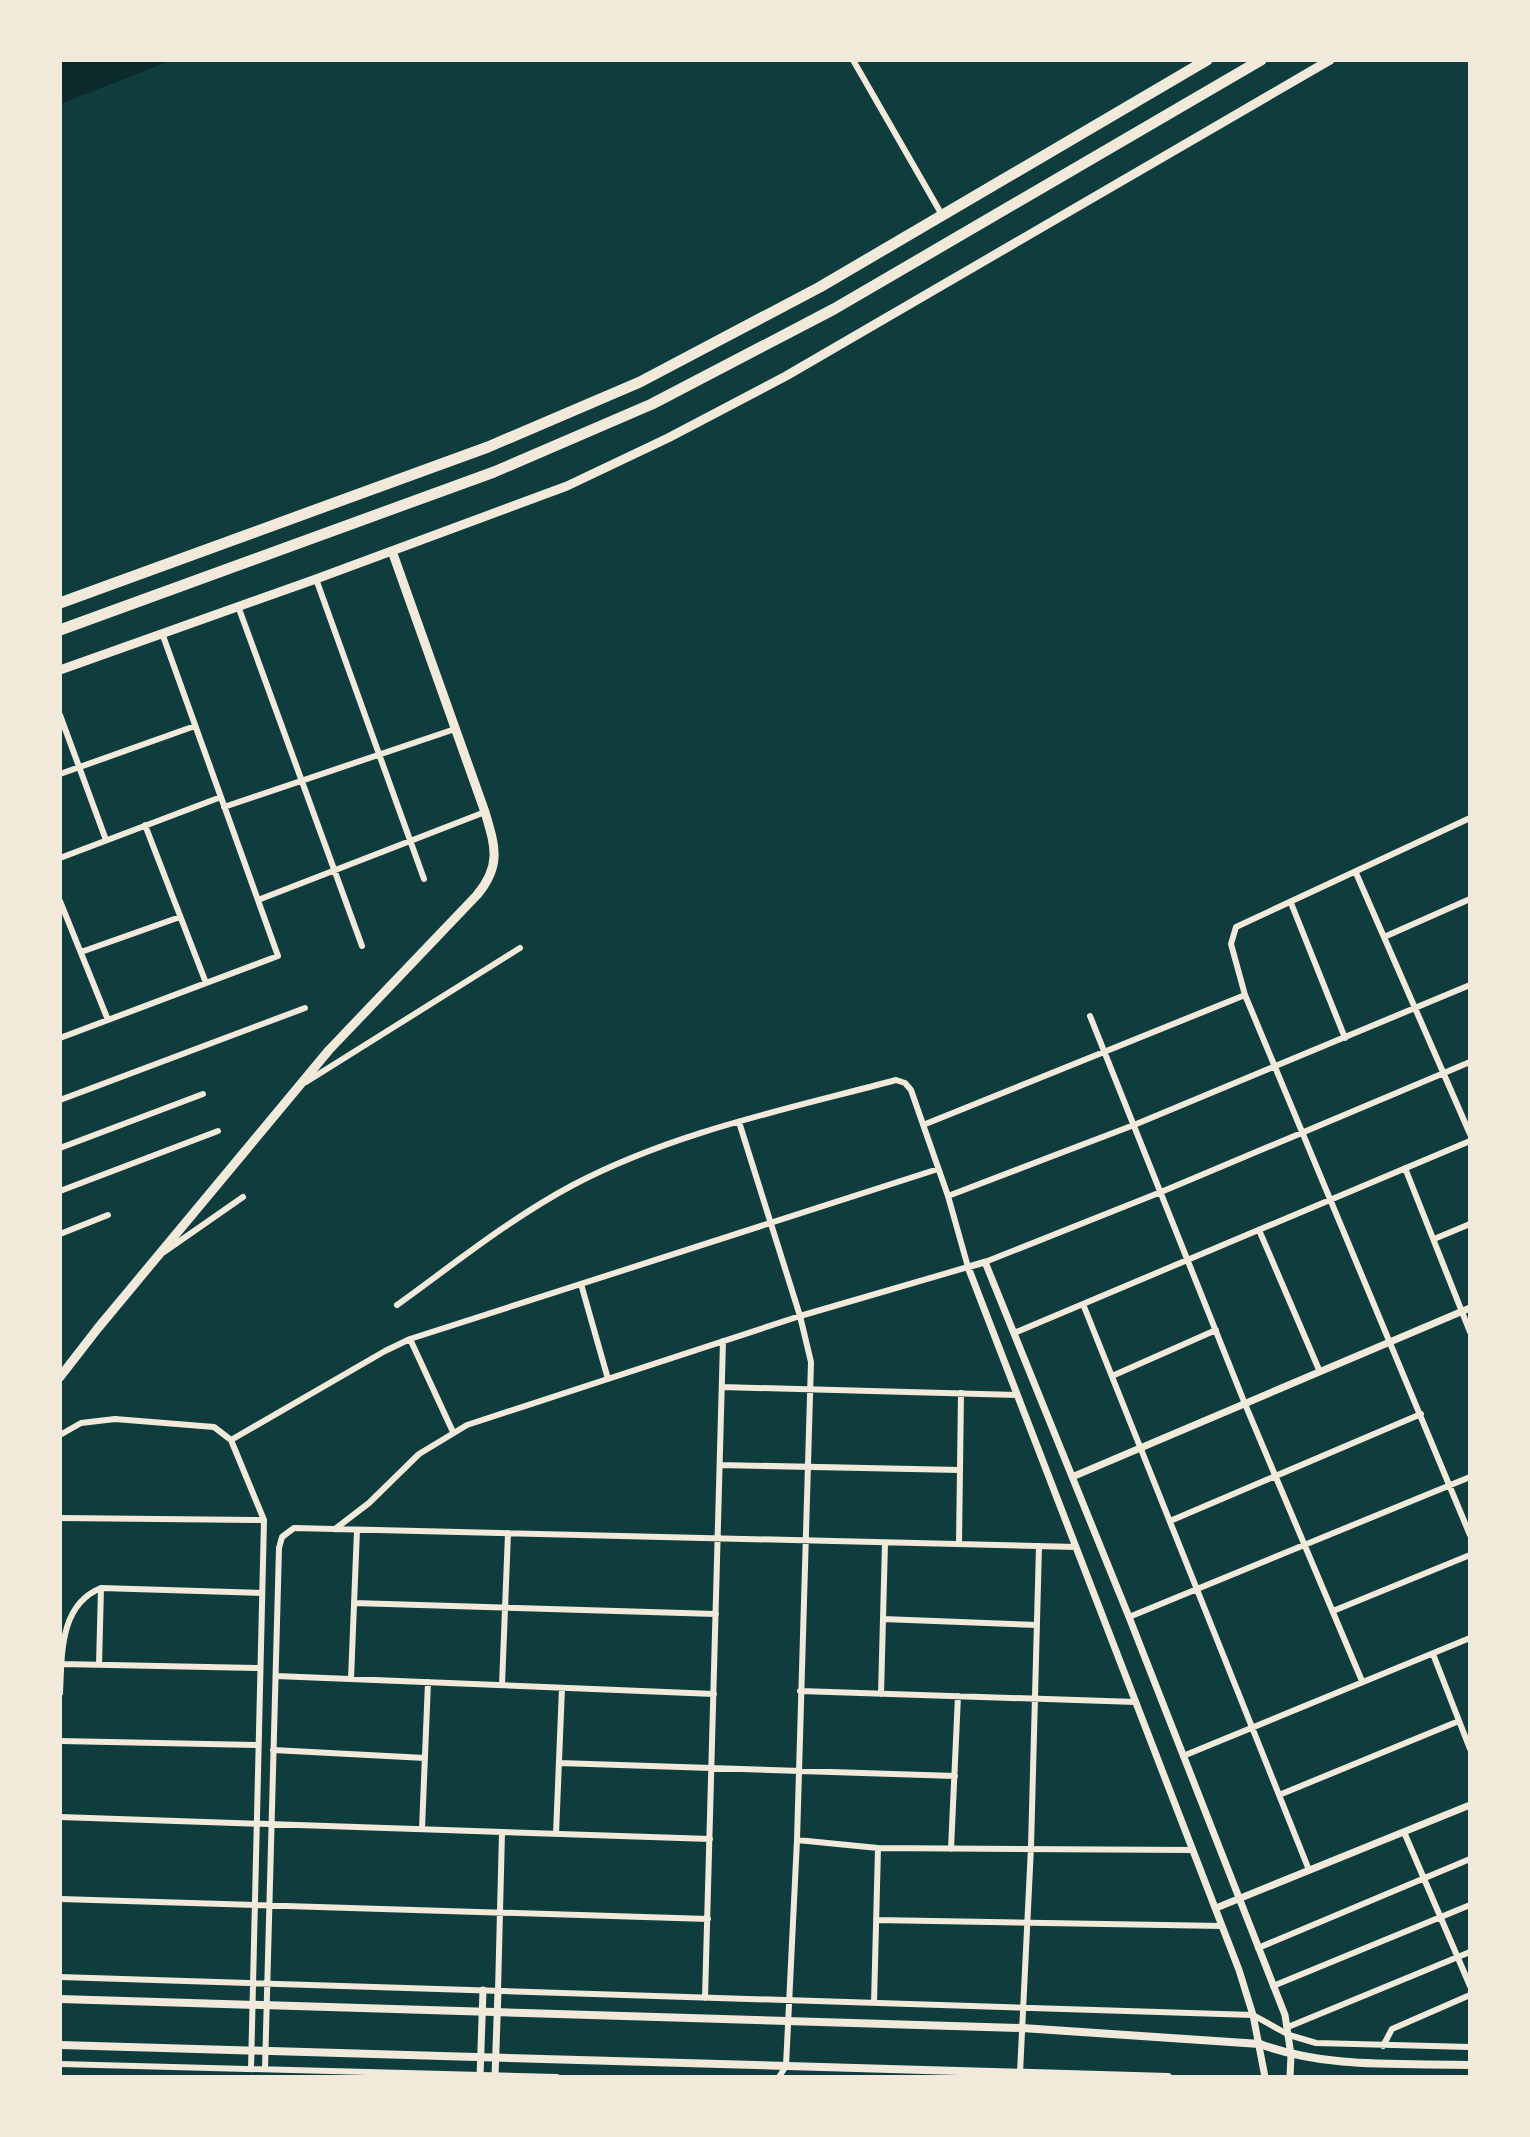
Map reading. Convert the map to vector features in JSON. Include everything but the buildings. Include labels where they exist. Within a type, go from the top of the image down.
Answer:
[{"type":"highway","points":[[60,603],[488,447],[593,403],[751,325],[1207,60]]},
{"type":"highway","points":[[60,630],[494,472],[652,404],[834,309],[1261,60]]},
{"type":"main road","points":[[60,670],[567,486],[668,438],[786,376],[1330,60]]},
{"type":"main road","points":[[60,1377],[329,1050],[485,885],[495,853],[485,812],[392,551]]},
{"type":"main road","points":[[60,1999],[1022,2028],[1260,2044],[1291,2055],[1338,2061],[1470,2065]]},
{"type":"main road","points":[[60,2045],[1168,2077]]},
{"type":"street","points":[[853,60],[942,215]]},
{"type":"street","points":[[316,579],[424,879]]},
{"type":"street","points":[[238,606],[362,946]]},
{"type":"street","points":[[60,1038],[278,956],[162,633]]},
{"type":"street","points":[[60,715],[106,840]]},
{"type":"street","points":[[60,774],[195,726]]},
{"type":"street","points":[[224,807],[455,729]]},
{"type":"street","points":[[60,858],[221,797]]},
{"type":"street","points":[[258,900],[485,812]]},
{"type":"street","points":[[1470,818],[1236,927],[1231,944],[1245,995],[1470,1535]]},
{"type":"street","points":[[145,825],[206,983]]},
{"type":"street","points":[[1356,873],[1470,1134]]},
{"type":"street","points":[[1384,937],[1470,899]]},
{"type":"street","points":[[60,901],[108,1020]]},
{"type":"street","points":[[1291,903],[1345,1038]]},
{"type":"street","points":[[81,952],[180,917]]},
{"type":"street","points":[[299,1086],[520,948]]},
{"type":"street","points":[[948,1196],[1134,1125],[1470,985]]},
{"type":"street","points":[[923,1125],[1245,995]]},
{"type":"street","points":[[60,1100],[305,1008]]},
{"type":"street","points":[[1090,1016],[1245,1404],[1362,1681]]},
{"type":"street","points":[[335,1529],[369,1503],[419,1454],[467,1425],[800,1316],[985,1262],[1470,1062]]},
{"type":"street","points":[[397,1305],[537,1206],[574,1185],[687,1138],[896,1080],[905,1083],[911,1090],[948,1196],[968,1267],[1216,1908],[1253,2015],[1265,2077]]},
{"type":"street","points":[[60,1148],[203,1094]]},
{"type":"street","points":[[739,1122],[808,1344],[811,1389],[797,1840],[786,2066],[779,2077]]},
{"type":"street","points":[[60,1191],[218,1131]]},
{"type":"street","points":[[1014,1333],[1470,1141]]},
{"type":"street","points":[[1405,1168],[1466,1310],[1470,1332]]},
{"type":"street","points":[[231,1440],[410,1339],[938,1169]]},
{"type":"street","points":[[157,1257],[243,1197]]},
{"type":"street","points":[[60,1234],[108,1215]]},
{"type":"street","points":[[1434,1239],[1470,1224]]},
{"type":"street","points":[[1259,1230],[1320,1372]]},
{"type":"street","points":[[985,1262],[1129,1617],[1273,1986],[1288,2031],[1290,2077]]},
{"type":"street","points":[[581,1284],[608,1379]]},
{"type":"street","points":[[1083,1304],[1309,1870]]},
{"type":"street","points":[[1072,1477],[1466,1310]]},
{"type":"street","points":[[1112,1376],[1216,1330]]},
{"type":"street","points":[[410,1339],[453,1432]]},
{"type":"street","points":[[705,1998],[723,1341]]},
{"type":"street","points":[[722,1387],[1017,1395]]},
{"type":"street","points":[[959,1544],[961,1393]]},
{"type":"street","points":[[1170,1521],[1421,1414]]},
{"type":"street","points":[[60,1435],[81,1423],[115,1419],[206,1424],[222,1431],[231,1440],[264,1520],[251,2069]]},
{"type":"street","points":[[720,1465],[960,1470]]},
{"type":"street","points":[[1129,1617],[1470,1477]]},
{"type":"street","points":[[60,1518],[264,1520]]},
{"type":"street","points":[[265,2069],[279,1548],[282,1537],[294,1528],[1076,1547]]},
{"type":"street","points":[[351,1679],[357,1530]]},
{"type":"street","points":[[502,1685],[508,1533]]},
{"type":"street","points":[[881,1694],[885,1543]]},
{"type":"street","points":[[1020,2073],[1031,1847],[1039,1546]]},
{"type":"street","points":[[1333,1611],[1470,1555]]},
{"type":"street","points":[[60,1693],[62,1642],[75,1610],[89,1593],[101,1588],[262,1593]]},
{"type":"street","points":[[99,1665],[101,1588]]},
{"type":"street","points":[[354,1603],[716,1614]]},
{"type":"street","points":[[883,1619],[1037,1625]]},
{"type":"street","points":[[1183,1756],[1470,1638]]},
{"type":"street","points":[[1433,1654],[1470,1749]]},
{"type":"street","points":[[61,1664],[260,1668]]},
{"type":"street","points":[[276,1676],[714,1694]]},
{"type":"street","points":[[422,1829],[428,1682]]},
{"type":"street","points":[[556,1834],[562,1688]]},
{"type":"street","points":[[800,1691],[1136,1702]]},
{"type":"street","points":[[951,1849],[958,1696]]},
{"type":"street","points":[[1279,1795],[1459,1721]]},
{"type":"street","points":[[60,1741],[258,1745]]},
{"type":"street","points":[[273,1750],[425,1758]]},
{"type":"street","points":[[559,1763],[955,1776]]},
{"type":"street","points":[[1216,1908],[1470,1805]]},
{"type":"street","points":[[60,1817],[710,1839]]},
{"type":"street","points":[[495,2076],[502,1832]]},
{"type":"street","points":[[1404,1832],[1470,1986]]},
{"type":"street","points":[[797,1840],[878,1848],[1193,1850]]},
{"type":"street","points":[[874,2003],[878,1848]]},
{"type":"street","points":[[1258,1948],[1470,1859]]},
{"type":"street","points":[[60,1899],[708,1919]]},
{"type":"street","points":[[1273,1986],[1470,1905]]},
{"type":"street","points":[[876,1920],[1222,1926]]},
{"type":"street","points":[[1288,2031],[1470,1952]]},
{"type":"street","points":[[60,1977],[1253,2015],[1316,2043],[1470,2047]]},
{"type":"street","points":[[480,2076],[483,1990]]},
{"type":"street","points":[[1383,2046],[1392,2029],[1470,1995]]},
{"type":"street","points":[[60,2064],[557,2077]]},
{"type":"street","points":[[192,2067],[192,2077]]},
{"type":"water","points":[[60,60],[172,60],[60,104]]}]
